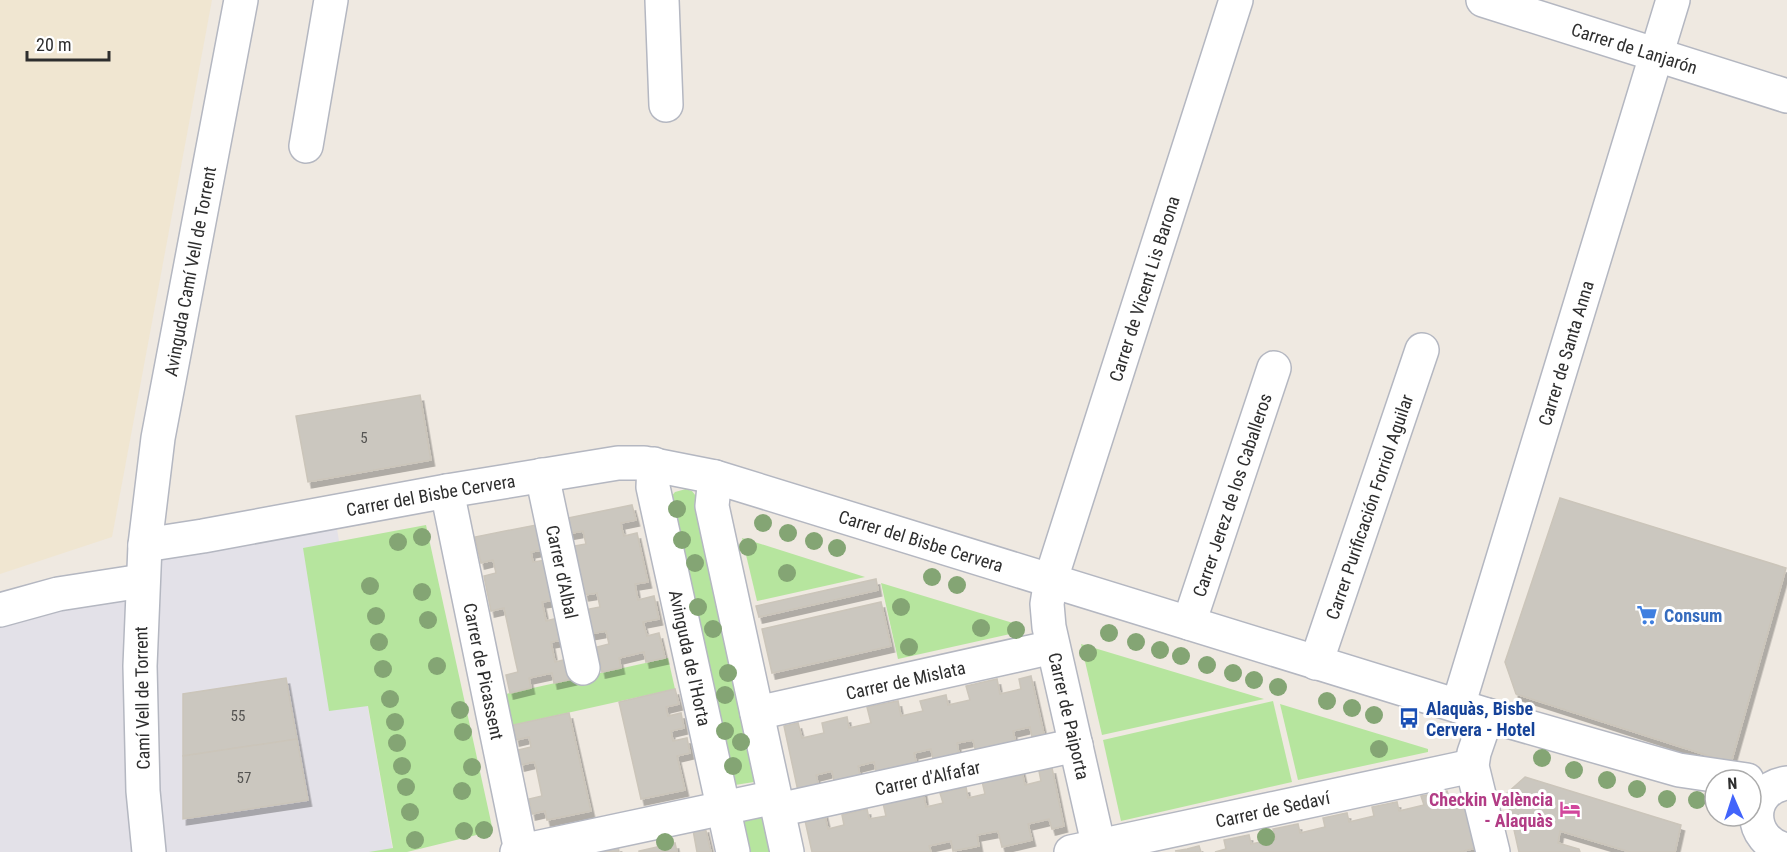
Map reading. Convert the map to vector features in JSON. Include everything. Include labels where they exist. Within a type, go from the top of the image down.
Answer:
[{"type":"street","name":"Avinguda Camí Vell de Torrent","points":[[145,545],[158,438],[241,0]]},
{"type":"street","points":[[306,146],[331,0]]},
{"type":"street","points":[[662,0],[666,105]]},
{"type":"street","name":"Carrer de Vicent Lis Barona","points":[[1051,579],[1236,0]]},
{"type":"street","name":"Carrer de Lanjarón","points":[[1483,0],[1787,96]]},
{"type":"street","name":"Carrer de Santa Anna","points":[[1472,766],[1474,753],[1472,710],[1673,0]]},
{"type":"street","name":"Carrer Purificación Forriol Aguilar","points":[[1316,663],[1422,350]]},
{"type":"street","name":"Carrer Jerez de los Caballeros","points":[[1190,623],[1274,368]]},
{"type":"street","name":"Carrer del Bisbe Cervera","points":[[145,545],[542,475],[618,464],[654,464],[715,477],[1051,579],[1316,663],[1703,776]]},
{"type":"street","name":"Avinguda de l'Horta","points":[[654,464],[653,487],[733,852]]},
{"type":"street","name":"Carrer d'Albal","points":[[542,475],[584,668]]},
{"type":"street","points":[[715,477],[712,506],[787,852]]},
{"type":"street","name":"Carrer de Picassent","points":[[447,491],[519,851]]},
{"type":"street","name":"Camí Vell de Torrent","points":[[145,545],[140,666],[143,768],[149,852]]},
{"type":"street","name":"Carrer de Paiporta","points":[[1051,579],[1047,604],[1048,623],[1076,745],[1090,850]]},
{"type":"street","points":[[0,610],[57,594],[142,581]]},
{"type":"street","name":"Carrer de Mislata","points":[[757,713],[1053,647]]},
{"type":"street","name":"Carrer d'Alfafar","points":[[519,851],[724,808],[776,804],[1076,745]]},
{"type":"street","points":[[1472,766],[1484,813],[1503,840]]},
{"type":"street","name":"Carrer de Sedaví","points":[[1090,850],[1472,766]]},
{"type":"street","name":"Carrer del Bisbe Cervera","points":[[1679,770],[1703,782]]},
{"type":"street","points":[[1758,828],[1764,838],[1780,850]]},
{"type":"shaded area","points":[[0,0],[212,0],[112,537],[0,574]]},
{"type":"shaded area","points":[[334,512],[393,852],[0,852],[0,610],[142,581],[145,545]]},
{"type":"green space","points":[[686,489],[692,491],[699,500],[757,779],[754,782],[735,785],[670,498],[675,492]]},
{"type":"green space","points":[[426,525],[493,831],[407,852],[369,852],[393,848],[368,706],[329,711],[303,548]]},
{"type":"green space","points":[[742,538],[865,577],[757,601]]},
{"type":"green space","points":[[881,583],[1020,625],[1019,632],[898,659]]},
{"type":"green space","points":[[1081,644],[1264,699],[1102,735]]},
{"type":"green space","points":[[668,658],[675,689],[513,725],[506,694]]},
{"type":"green space","points":[[1273,701],[1292,782],[1121,821],[1103,740]]},
{"type":"green space","points":[[1280,704],[1428,749],[1428,752],[1298,780]]},
{"type":"green space","points":[[762,810],[778,852],[744,852],[739,817]]},
{"type":"building","points":[[420,395],[431,460],[308,482],[296,416]]},
{"type":"building","name":"Consum","points":[[1560,498],[1786,568],[1731,763],[1516,694],[1505,662]]},
{"type":"building","points":[[632,505],[636,520],[621,523],[622,529],[624,536],[637,533],[648,582],[635,584],[638,600],[654,596],[659,619],[643,622],[647,636],[659,633],[665,658],[646,662],[644,652],[619,658],[621,668],[602,672],[597,647],[609,644],[606,631],[590,634],[584,610],[600,607],[597,593],[585,595],[574,546],[586,544],[583,531],[567,534],[563,519]]},
{"type":"building","points":[[541,524],[547,549],[531,552],[533,562],[546,560],[555,600],[542,602],[546,621],[562,617],[567,639],[551,642],[555,662],[568,659],[573,679],[554,683],[552,673],[529,678],[531,688],[510,693],[506,675],[518,672],[504,608],[491,611],[484,576],[496,573],[493,560],[481,563],[475,537]]},
{"type":"building","points":[[876,579],[878,590],[759,617],[756,606]]},
{"type":"building","points":[[881,602],[891,646],[772,673],[762,629]]},
{"type":"building","points":[[1031,676],[1044,734],[1032,737],[1030,727],[1013,731],[1017,747],[977,757],[973,740],[957,743],[959,754],[946,757],[933,759],[931,749],[914,753],[918,770],[878,779],[874,762],[858,766],[860,776],[834,781],[832,771],[816,775],[820,792],[799,796],[784,726],[798,723],[802,738],[824,733],[822,723],[847,717],[849,728],[871,723],[867,707],[898,701],[901,716],[923,711],[920,701],[946,695],[948,705],[970,700],[966,686],[997,679],[1000,694],[1021,689],[1019,679]]},
{"type":"building","points":[[286,678],[297,739],[183,756],[183,694]]},
{"type":"building","points":[[675,689],[679,704],[666,707],[668,716],[681,713],[684,728],[671,731],[673,741],[687,738],[690,753],[677,756],[685,790],[641,799],[619,702]]},
{"type":"building","points":[[569,713],[591,811],[547,820],[545,811],[532,814],[529,799],[542,796],[536,767],[534,762],[521,765],[518,750],[531,747],[529,737],[516,740],[513,725]]},
{"type":"building","points":[[297,739],[308,800],[183,819],[183,756]]},
{"type":"building","points":[[1021,768],[1025,785],[1041,781],[1039,771],[1052,768],[1064,826],[1052,829],[1049,819],[1028,824],[1032,840],[1002,847],[998,831],[977,835],[979,846],[953,851],[951,841],[929,846],[931,852],[812,852],[804,816],[824,812],[828,829],[844,825],[842,815],[867,809],[869,819],[886,816],[882,799],[923,790],[926,807],[943,803],[940,793],[966,787],[968,798],[985,794],[981,777]]},
{"type":"building","name":"Checkin València - Alaquàs","points":[[1525,777],[1681,825],[1675,852],[1630,852],[1560,831],[1558,843],[1579,849],[1580,852],[1519,852],[1506,794]]},
{"type":"building","points":[[1447,791],[1450,800],[1464,797],[1476,848],[1460,852],[1215,852],[1226,849],[1224,840],[1249,835],[1251,844],[1276,839],[1273,829],[1298,824],[1300,833],[1325,827],[1323,818],[1347,813],[1349,822],[1374,816],[1372,807],[1397,802],[1399,811],[1424,805],[1421,796]]},
{"type":"building","points":[[705,827],[711,852],[697,852],[693,830]]},
{"type":"building","points":[[675,843],[677,852],[639,852],[639,851]]},
{"type":"building","points":[[618,846],[619,852],[594,852]]},
{"type":"building","points":[[1199,846],[1201,852],[1175,851],[1187,849]]},
{"type":"place","name":"Consum","points":[[1647,615]]},
{"type":"place","name":"Alaquàs, Bisbe Cervera - Hotel","points":[[1409,718]]},
{"type":"place","name":"Checkin València - Alaquàs","points":[[1570,809]]}]
